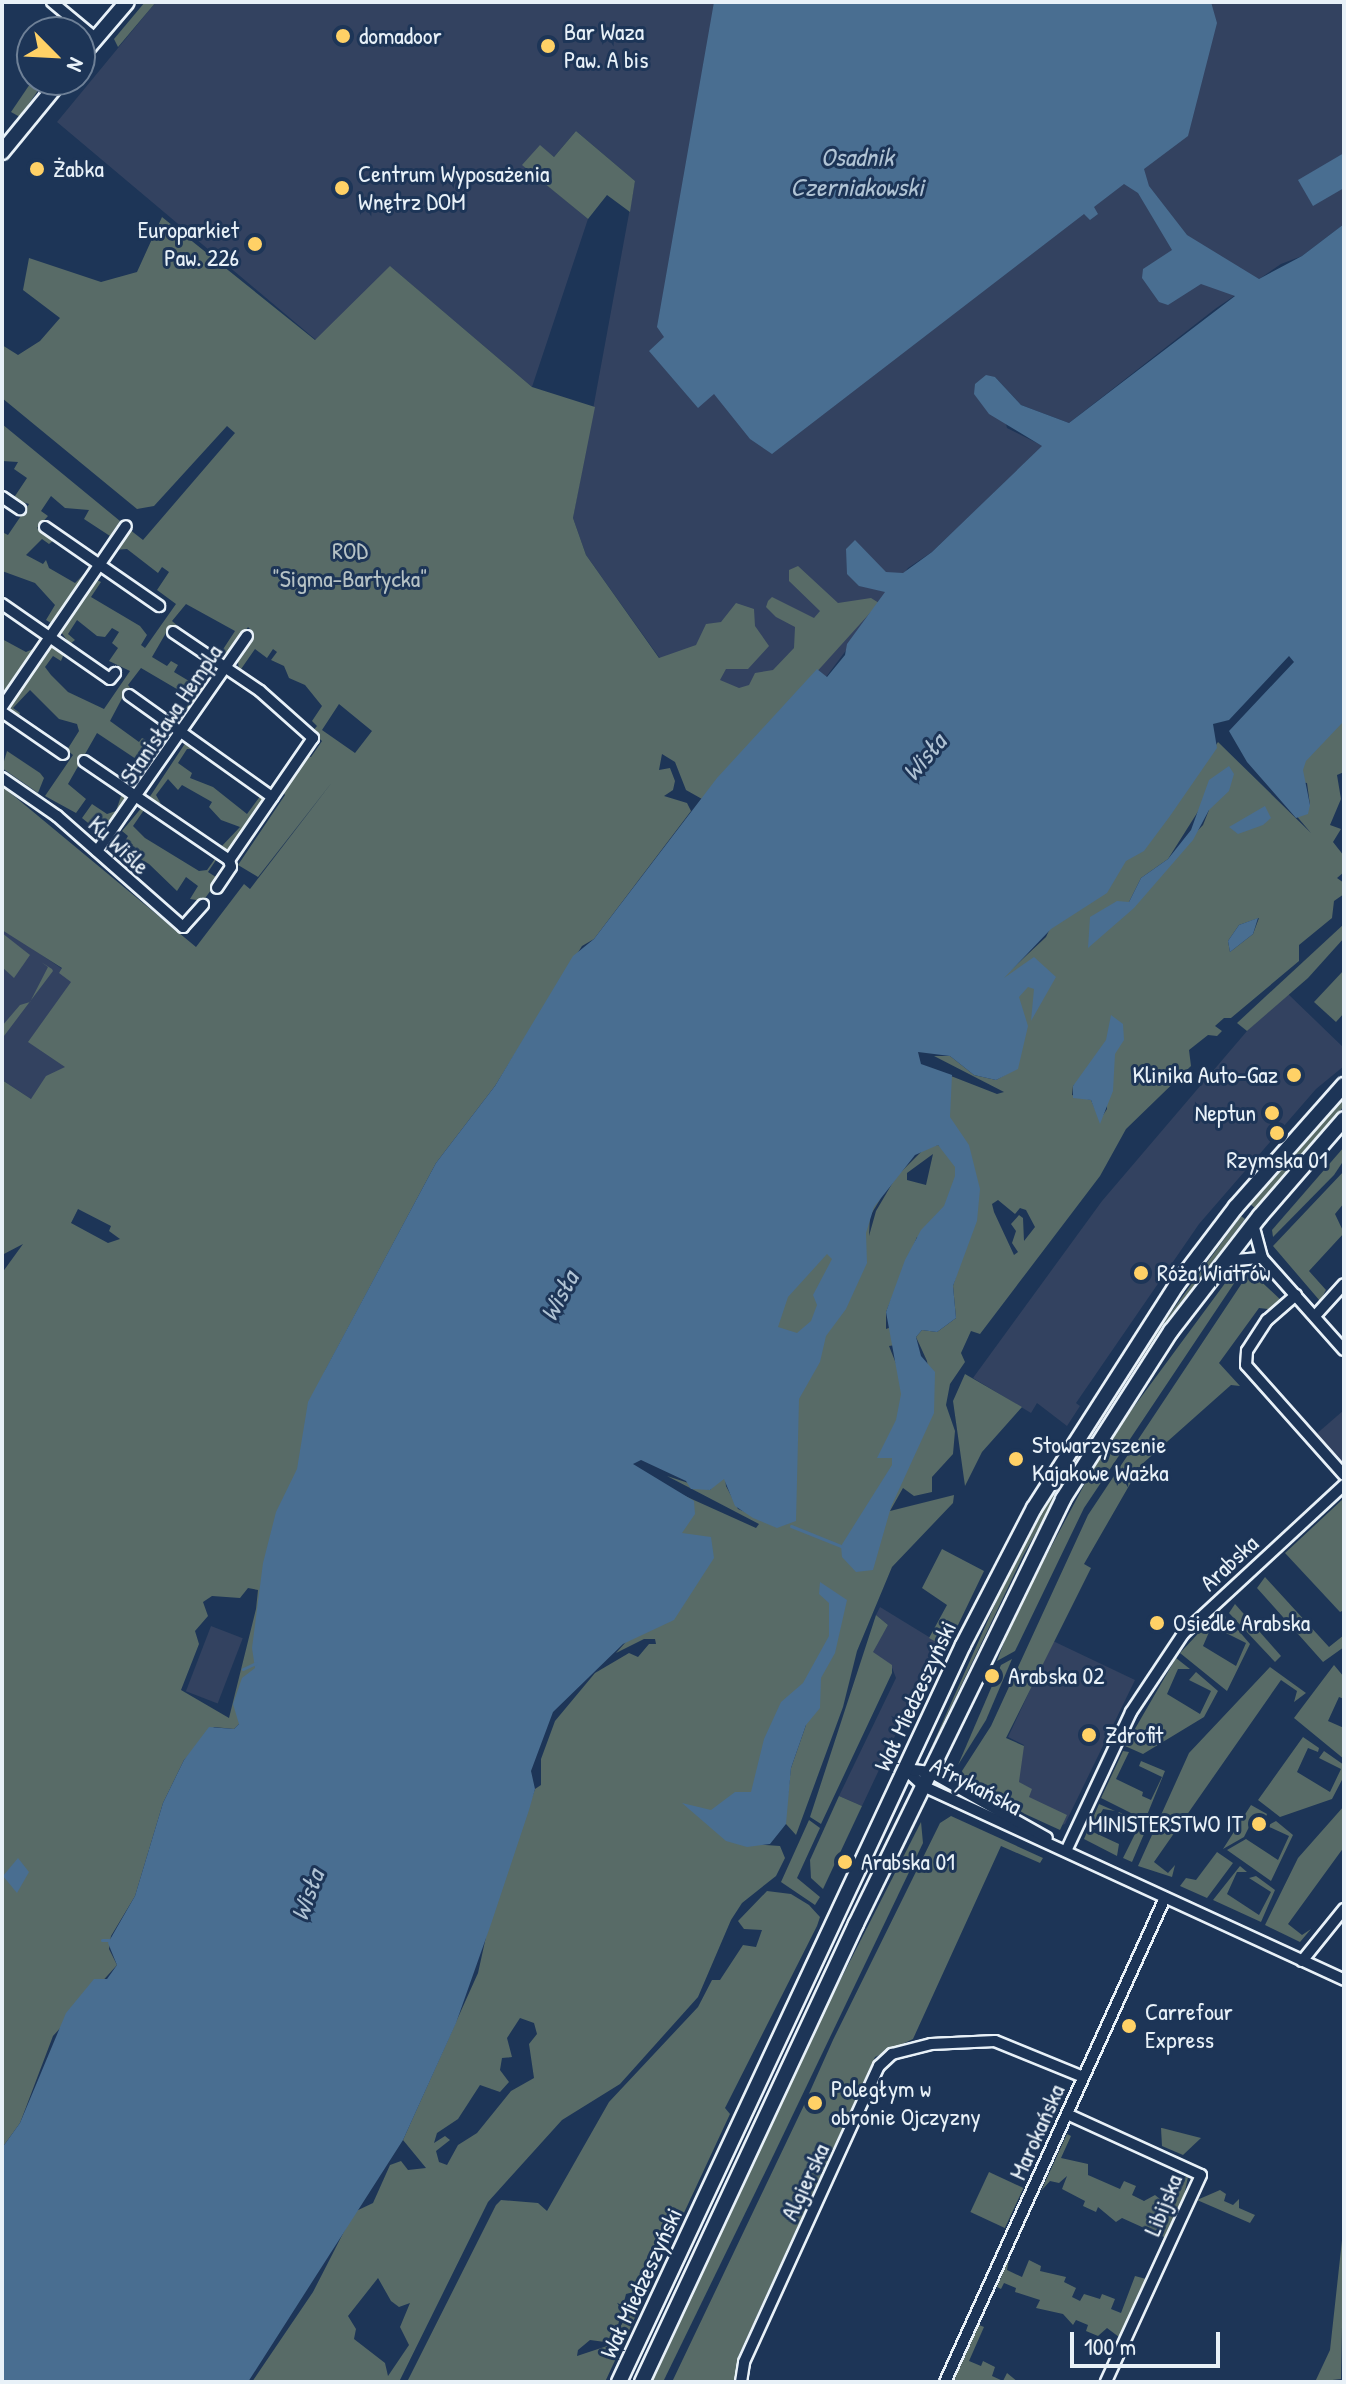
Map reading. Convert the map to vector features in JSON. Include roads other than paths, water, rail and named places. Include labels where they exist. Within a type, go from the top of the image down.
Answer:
[{"type":"main road","points":[[96,37],[127,2]]},
{"type":"main road","points":[[2,152],[48,96]]},
{"type":"main road","name":"Wał Miedzeszyński","points":[[619,2382],[1003,1565],[1105,1390],[1213,1236],[1344,1085]]},
{"type":"main road","name":"Wał Miedzeszyński","points":[[642,2382],[923,1786],[1081,1468],[1157,1349],[1253,1224],[1344,1119]]},
{"type":"street","points":[[52,2],[69,16]]},
{"type":"street","points":[[2,497],[20,509]]},
{"type":"street","points":[[63,754],[2,709],[126,526]]},
{"type":"street","points":[[45,527],[159,606]]},
{"type":"street","points":[[2,604],[110,679],[115,673]]},
{"type":"street","points":[[173,632],[227,668],[313,738],[229,860]]},
{"type":"street","name":"Stanisława Hempla","points":[[97,851],[139,797],[247,636]]},
{"type":"street","points":[[129,695],[272,797]]},
{"type":"street","points":[[84,761],[229,860],[231,867],[217,888]]},
{"type":"street","name":"Ku Wiśle","points":[[2,778],[97,851],[183,927],[203,905]]},
{"type":"street","points":[[1253,1224],[1262,1258],[1344,1350]]},
{"type":"street","points":[[1224,1261],[1262,1258]]},
{"type":"street","points":[[1315,1316],[1344,1284]]},
{"type":"street","points":[[1296,1295],[1267,1320],[1247,1351],[1246,1365],[1344,1475]]},
{"type":"street","name":"Arabska","points":[[1066,1851],[1137,1700],[1183,1634],[1344,1485]]},
{"type":"street","name":"Afrykańska","points":[[905,1769],[930,1772],[989,1801],[1054,1845]]},
{"type":"street","name":"Afrykańska","points":[[905,1769],[923,1786],[1344,1980]]},
{"type":"street","name":"Marokańska","points":[[945,2382],[1165,1898]]},
{"type":"street","points":[[1302,1961],[1344,1909]]},
{"type":"street","name":"Algierska","points":[[741,2382],[744,2362],[886,2059],[909,2047],[995,2041],[1083,2077]]},
{"type":"street","name":"Libijska","points":[[1067,2114],[1201,2175],[1106,2382]]},
{"type":"water","points":[[714,2],[1211,2],[1217,23],[1188,136],[1144,169],[1149,186],[1187,235],[1259,279],[1302,256],[1344,224],[1344,721],[1306,761],[1303,770],[1310,805],[1308,814],[1296,818],[1247,762],[1229,731],[1294,662],[1289,656],[1229,720],[1213,724],[1217,748],[1144,851],[1126,861],[1107,893],[1051,929],[1004,978],[1034,957],[1056,977],[1031,1021],[1034,989],[1028,987],[1019,997],[1028,1026],[1018,1069],[996,1080],[974,1075],[950,1056],[918,1052],[921,1064],[952,1075],[950,1117],[969,1145],[980,1189],[977,1221],[953,1286],[956,1318],[937,1332],[922,1330],[916,1337],[921,1356],[935,1372],[934,1413],[891,1507],[873,1570],[856,1572],[842,1557],[841,1546],[892,1465],[892,1458],[877,1458],[896,1420],[901,1394],[886,1312],[905,1260],[921,1230],[944,1206],[955,1176],[955,1167],[938,1145],[915,1155],[874,1207],[866,1233],[867,1263],[846,1309],[826,1336],[820,1362],[799,1399],[796,1521],[777,1528],[753,1518],[735,1506],[724,1479],[710,1490],[691,1489],[686,1481],[641,1460],[633,1464],[694,1501],[695,1514],[682,1533],[711,1537],[714,1558],[674,1620],[623,1644],[553,1712],[531,1771],[535,1789],[491,1924],[456,2023],[403,2140],[248,2382],[2,2382],[2,2148],[20,2123],[66,2013],[94,1979],[107,1979],[117,1965],[108,1943],[135,1896],[163,1803],[184,1760],[209,1727],[234,1729],[239,1724],[233,1704],[242,1678],[255,1668],[252,1648],[263,1563],[276,1512],[297,1469],[308,1402],[436,1163],[495,1086],[573,956],[594,939],[717,778],[817,669],[827,677],[845,655],[847,644],[885,592],[859,586],[847,574],[846,549],[855,540],[886,572],[903,573],[932,552],[1042,446],[989,414],[974,394],[975,384],[986,375],[995,377],[1021,405],[1069,423],[1235,296],[1201,284],[1168,305],[1159,302],[1142,278],[1143,269],[1172,250],[1138,193],[1124,184],[1094,207],[1098,214],[1090,220],[1084,214],[772,454],[750,439],[714,394],[698,408],[649,351],[664,337],[657,327]],"holes":[[[827,1254],[832,1259],[813,1295],[817,1305],[811,1321],[797,1333],[778,1327],[788,1297]]]},
{"type":"water","points":[[1344,153],[1344,188],[1313,206],[1298,180]]},
{"type":"water","points":[[1229,766],[1234,774],[1229,791],[1209,810],[1193,840],[1134,908],[1088,948],[1090,917],[1117,901],[1129,902],[1141,878],[1168,859],[1191,830],[1209,780]]},
{"type":"water","points":[[1265,806],[1271,818],[1263,825],[1238,834],[1229,827]]},
{"type":"water","points":[[1258,918],[1253,934],[1230,952],[1228,941],[1239,925]]},
{"type":"water","points":[[1111,1015],[1123,1024],[1124,1040],[1115,1054],[1113,1091],[1100,1124],[1091,1100],[1073,1098],[1073,1086],[1106,1040]]},
{"type":"water","points":[[820,1582],[847,1600],[835,1653],[821,1678],[820,1708],[806,1725],[791,1768],[786,1824],[770,1844],[747,1847],[726,1841],[682,1803],[711,1810],[735,1792],[751,1792],[764,1739],[781,1702],[803,1683],[829,1636],[829,1603],[819,1594]]},
{"type":"water","points":[[18,1858],[29,1872],[17,1893],[3,1876]]},
{"type":"waterway","points":[[791,1526],[841,1546]]},
{"type":"waterway","points":[[243,1669],[256,1663]]},
{"type":"waterway","points":[[102,1940],[109,1940]]},
{"type":"place","name":"domadoor","points":[[343,36]]},
{"type":"place","name":"Bar Waza Paw. A bis","points":[[548,46]]},
{"type":"place","name":"Żabka","points":[[37,169]]},
{"type":"place","name":"Centrum Wyposażenia Wnętrz DOM","points":[[342,188]]},
{"type":"place","name":"Europarkiet Paw. 226","points":[[255,244]]},
{"type":"place","name":"Klinika Auto-Gaz","points":[[1294,1075]]},
{"type":"place","name":"Neptun","points":[[1272,1113]]},
{"type":"place","name":"Rzymska 01","points":[[1277,1133]]},
{"type":"place","name":"Róża Wiatrów","points":[[1141,1273]]},
{"type":"place","name":"Stowarzyszenie Kajakowe Ważka","points":[[1016,1459]]},
{"type":"place","name":"Osiedle Arabska","points":[[1157,1623]]},
{"type":"place","name":"Arabska 02","points":[[992,1676]]},
{"type":"place","name":"Zdrofit","points":[[1089,1735]]},
{"type":"place","name":"MINISTERSTWO IT","points":[[1259,1824]]},
{"type":"place","name":"Arabska 01","points":[[845,1862]]},
{"type":"place","name":"Carrefour Express","points":[[1129,2026]]},
{"type":"place","name":"Poległym w obronie Ojczyzny","points":[[815,2103]]},
{"type":"water label","name":"Osadnik Czerniakowski","points":[[857,172]]},
{"type":"water label","name":"Wisła","points":[[924,757]]},
{"type":"water label","name":"Wisła","points":[[559,1296]]},
{"type":"water label","name":"Wisła","points":[[307,1895]]},
{"type":"park label","name":"ROD \"Sigma-Bartycka\"","points":[[350,565]]}]
